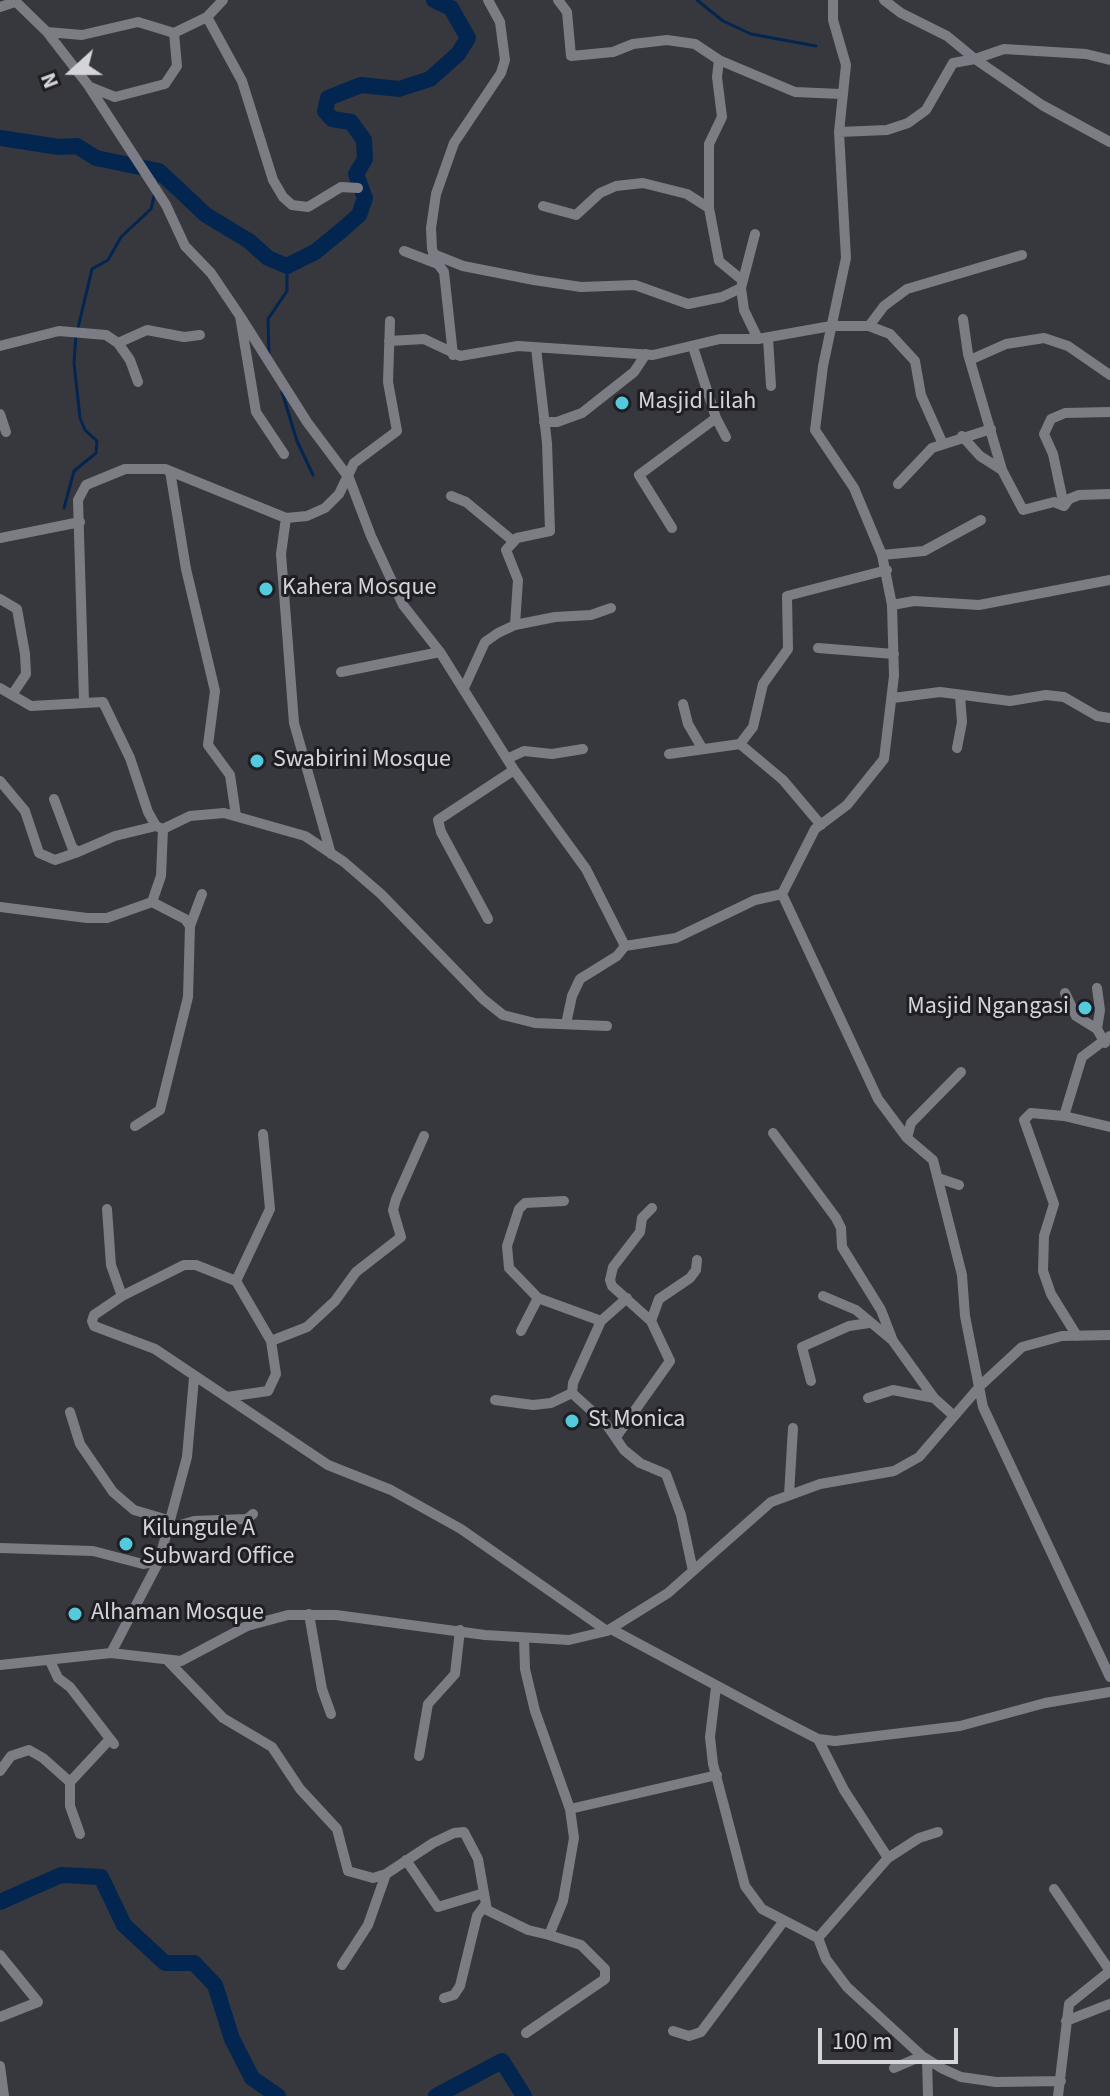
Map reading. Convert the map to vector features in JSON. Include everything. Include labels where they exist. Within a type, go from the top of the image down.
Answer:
[{"type":"street","points":[[47,32],[82,35],[138,22],[174,33],[207,17],[223,0]]},
{"type":"street","points":[[453,355],[444,272],[436,259],[431,220],[448,159],[466,121],[501,73],[505,60],[500,22],[488,0]]},
{"type":"street","points":[[558,0],[567,12],[571,56],[613,52],[633,44],[667,40],[695,44],[719,60],[795,92],[841,94]]},
{"type":"street","points":[[782,894],[815,829],[857,795],[884,759],[893,698],[892,605],[887,570],[854,488],[815,430],[831,326],[846,258],[839,132],[846,65],[833,20],[833,0]]},
{"type":"street","points":[[884,0],[901,13],[947,36],[1042,105],[1110,142]]},
{"type":"street","points":[[0,7],[14,1],[47,32],[88,85],[166,205],[185,246],[211,273],[307,422],[349,478],[371,536],[403,605],[440,652],[514,770],[586,869],[625,946]]},
{"type":"street","points":[[207,17],[242,81],[273,180],[283,197],[292,205],[308,207],[341,187],[358,188]]},
{"type":"street","points":[[88,85],[115,97],[165,84],[177,66],[174,33]]},
{"type":"street","points":[[839,132],[887,130],[908,123],[926,110],[953,63],[1004,49],[1086,54],[1110,60]]},
{"type":"street","points":[[719,60],[717,77],[722,117],[709,144],[709,208],[719,261],[742,284]]},
{"type":"street","points":[[543,206],[576,215],[600,193],[616,186],[643,183],[687,194],[709,208]]},
{"type":"street","points":[[755,234],[742,284],[744,310],[763,339],[771,386]]},
{"type":"street","points":[[404,251],[463,266],[581,287],[635,285],[688,304],[722,297],[742,284]]},
{"type":"street","points":[[869,326],[884,306],[907,289],[1022,255]]},
{"type":"street","points":[[240,316],[256,412],[284,454]]},
{"type":"street","points":[[963,319],[970,360],[1002,470],[1023,510],[1054,502],[1064,506]]},
{"type":"street","points":[[84,701],[78,500],[86,485],[125,469],[170,471],[286,518],[307,516],[325,508],[339,494],[354,463],[397,431],[388,382],[390,321]]},
{"type":"street","points":[[389,341],[424,339],[453,355],[518,346],[646,354],[693,347],[720,339],[763,339],[831,326],[869,326],[890,334],[915,361],[921,395],[942,442]]},
{"type":"street","points":[[0,346],[70,330],[106,335],[118,343],[135,368],[138,382]]},
{"type":"street","points":[[118,343],[147,330],[184,337],[200,335]]},
{"type":"street","points":[[970,360],[1006,344],[1044,338],[1068,346],[1110,375]]},
{"type":"street","points":[[693,347],[716,418],[726,437]]},
{"type":"street","points":[[515,625],[518,580],[506,550],[513,541],[550,531],[536,348]]},
{"type":"street","points":[[544,422],[557,422],[582,413],[634,372],[646,354]]},
{"type":"street","points":[[1064,506],[1053,454],[1044,434],[1051,419],[1065,413],[1110,412]]},
{"type":"street","points":[[0,414],[6,432]]},
{"type":"street","points":[[672,528],[639,475],[716,418]]},
{"type":"street","points":[[898,484],[923,456],[942,442],[991,429]]},
{"type":"street","points":[[962,436],[980,456],[1002,470]]},
{"type":"street","points":[[170,471],[186,569],[215,691],[208,745],[230,775],[236,816]]},
{"type":"street","points":[[1064,506],[1069,499],[1079,495],[1110,494]]},
{"type":"street","points":[[451,496],[466,502],[513,541]]},
{"type":"street","points":[[286,518],[281,554],[294,723],[331,854]]},
{"type":"street","points":[[882,555],[924,551],[981,520]]},
{"type":"street","points":[[0,538],[80,522]]},
{"type":"street","points":[[740,744],[753,727],[763,684],[788,649],[787,596],[887,570]]},
{"type":"street","points":[[892,605],[914,601],[979,605],[1110,580]]},
{"type":"street","points":[[0,599],[17,609],[25,654],[26,674],[12,695]]},
{"type":"street","points":[[464,688],[485,642],[515,625],[565,615],[591,615],[611,608]]},
{"type":"street","points":[[818,648],[894,654]]},
{"type":"street","points":[[341,672],[440,652]]},
{"type":"street","points":[[0,688],[31,706],[97,701],[108,707],[160,827],[161,876],[152,902]]},
{"type":"street","points":[[893,698],[940,692],[1010,701],[1046,695],[1064,697],[1097,716],[1110,718]]},
{"type":"street","points":[[957,748],[962,722],[960,696]]},
{"type":"street","points":[[683,704],[688,724],[702,748]]},
{"type":"street","points":[[669,754],[740,744],[783,780],[821,825]]},
{"type":"street","points":[[509,758],[524,751],[552,754],[583,749]]},
{"type":"street","points":[[488,919],[441,832],[438,820],[514,770]]},
{"type":"street","points":[[0,781],[25,811],[39,853],[55,860],[115,836],[160,827],[190,816],[224,813],[305,836],[381,894],[483,999],[503,1015],[535,1023],[607,1026]]},
{"type":"street","points":[[54,799],[72,847],[78,852]]},
{"type":"street","points":[[135,1126],[158,1114],[167,1090],[188,997],[190,926],[202,894]]},
{"type":"street","points":[[566,1024],[572,996],[580,979],[617,956],[625,946],[676,938],[755,900],[782,894]]},
{"type":"street","points":[[782,894],[878,1099],[907,1138],[933,1160],[962,1275],[972,1359],[981,1385],[983,1407],[1006,1462],[1039,1523],[1110,1677]]},
{"type":"street","points":[[0,907],[107,918],[152,902],[185,919],[190,926]]},
{"type":"street","points":[[1097,988],[1100,1010],[1097,1029]]},
{"type":"street","points":[[1064,1116],[1082,1057],[1108,1040],[1076,1016],[1065,993]]},
{"type":"street","points":[[907,1138],[911,1123],[961,1072]]},
{"type":"street","points":[[1077,1336],[1051,1294],[1043,1271],[1044,1236],[1054,1204],[1053,1194],[1024,1120],[1031,1113],[1064,1116],[1110,1127]]},
{"type":"street","points":[[773,1133],[836,1218],[841,1228],[842,1247],[881,1310],[893,1341],[934,1398],[954,1416]]},
{"type":"street","points":[[236,1281],[270,1209],[263,1134]]},
{"type":"street","points":[[271,1341],[307,1327],[335,1301],[356,1272],[401,1237],[393,1210],[424,1136]]},
{"type":"street","points":[[938,1178],[959,1185]]},
{"type":"street","points":[[564,1201],[525,1203],[519,1209],[507,1246],[509,1268],[538,1298],[601,1321]]},
{"type":"street","points":[[616,1437],[670,1361],[651,1321],[612,1286],[613,1267],[640,1232],[642,1218],[652,1208]]},
{"type":"street","points":[[107,1209],[111,1265],[122,1296]]},
{"type":"street","points":[[651,1321],[659,1299],[690,1278],[696,1270],[697,1260]]},
{"type":"street","points":[[227,1397],[272,1389],[276,1366],[271,1341],[236,1281],[196,1265],[184,1265],[122,1296],[94,1315],[94,1326],[155,1349],[328,1465],[391,1490],[461,1529],[609,1630],[818,1739],[847,1740],[960,1726],[1045,1703],[1110,1692]]},
{"type":"street","points":[[823,1296],[856,1310],[893,1341]]},
{"type":"street","points":[[521,1331],[538,1298]]},
{"type":"street","points":[[572,1393],[573,1383],[601,1321],[627,1298]]},
{"type":"street","points":[[811,1381],[802,1347],[849,1326],[869,1323]]},
{"type":"street","points":[[0,1665],[111,1653],[169,1662],[190,1658],[265,1619],[309,1614],[524,1638],[569,1640],[609,1630],[668,1593],[757,1513],[789,1495],[820,1484],[894,1471],[931,1446],[981,1385],[1022,1347],[1077,1336],[1110,1335]]},
{"type":"street","points":[[111,1653],[159,1561],[187,1457],[194,1378]]},
{"type":"street","points":[[868,1398],[893,1390],[934,1398]]},
{"type":"street","points":[[495,1400],[533,1405],[551,1403],[572,1393]]},
{"type":"street","points":[[572,1393],[640,1463],[666,1474],[681,1515],[693,1571]]},
{"type":"street","points":[[70,1412],[80,1444],[113,1492],[134,1510],[167,1524],[247,1519],[253,1514]]},
{"type":"street","points":[[789,1495],[793,1428]]},
{"type":"street","points":[[0,1548],[84,1550],[143,1564],[159,1561]]},
{"type":"street","points":[[309,1614],[322,1689],[331,1714]]},
{"type":"street","points":[[419,1756],[428,1704],[455,1674],[460,1630]]},
{"type":"street","points":[[524,1638],[525,1669],[535,1711],[570,1809],[574,1838],[563,1901],[549,1935]]},
{"type":"street","points":[[50,1661],[58,1678],[70,1687],[112,1742],[70,1782],[70,1806],[80,1834]]},
{"type":"street","points":[[169,1662],[223,1718],[259,1736],[272,1747],[300,1789],[337,1829],[348,1871],[373,1878],[386,1874],[454,1833],[464,1832],[478,1859],[485,1905],[477,1916],[460,1986],[454,1995],[444,1998]]},
{"type":"street","points":[[716,1687],[710,1737],[745,1886],[752,1899],[783,1922],[818,1938],[826,1959],[847,1987],[924,2057],[961,2077],[996,2082],[1061,2081]]},
{"type":"street","points":[[818,1739],[844,1790],[888,1858]]},
{"type":"street","points":[[0,1771],[11,1756],[29,1750],[70,1782]]},
{"type":"street","points":[[570,1809],[717,1775]]},
{"type":"street","points":[[818,1938],[888,1858],[919,1838],[938,1832]]},
{"type":"street","points":[[406,1860],[438,1907],[484,1893]]},
{"type":"street","points":[[342,1965],[368,1925],[386,1874]]},
{"type":"street","points":[[1054,1889],[1110,1971],[1073,1998],[1066,2021],[1058,2096]]},
{"type":"street","points":[[485,1905],[528,1930],[581,1945],[605,1969],[605,1979],[526,2033]]},
{"type":"street","points":[[673,2031],[689,2036],[701,2032],[783,1922]]},
{"type":"street","points":[[0,1955],[38,2002],[0,2017]]},
{"type":"street","points":[[1066,2021],[1110,2004]]},
{"type":"street","points":[[894,2068],[924,2057]]},
{"type":"street","points":[[924,2057],[928,2096]]},
{"type":"street","points":[[0,2066],[4,2096]]},
{"type":"waterway","points":[[0,138],[59,147],[77,146],[96,158],[159,171],[206,215],[249,241],[268,258],[287,266],[315,252],[342,230],[359,215],[365,198],[356,174],[365,159],[364,140],[351,122],[332,119],[325,111],[328,98],[361,85],[399,89],[430,79],[458,54],[468,38],[451,8],[434,0]]},
{"type":"waterway","points":[[697,0],[723,21],[751,34],[816,46]]},
{"type":"waterway","points":[[157,185],[159,171]]},
{"type":"waterway","points":[[78,328],[92,269],[108,260],[121,237],[151,209],[155,192]]},
{"type":"waterway","points":[[269,356],[268,319],[287,291],[287,266]]},
{"type":"waterway","points":[[64,508],[74,471],[96,453],[97,441],[85,430],[80,418],[74,363],[76,335]]},
{"type":"waterway","points":[[282,392],[297,441],[313,475]]},
{"type":"waterway","points":[[0,1902],[61,1875],[101,1877],[124,1925],[165,1963],[194,1963],[215,1985],[232,2039],[252,2078],[278,2096]]},
{"type":"waterway","points":[[436,2096],[502,2061],[524,2096]]},
{"type":"place","name":"Masjid Lilah","points":[[622,403]]},
{"type":"place","name":"Kahera Mosque","points":[[266,589]]},
{"type":"place","name":"Swabirini Mosque","points":[[257,761]]},
{"type":"place","name":"Masjid Ngangasi","points":[[1085,1008]]},
{"type":"place","name":"St Monica","points":[[572,1421]]},
{"type":"place","name":"Kilungule A Subward Office","points":[[126,1544]]},
{"type":"place","name":"Alhaman Mosque","points":[[75,1614]]}]
